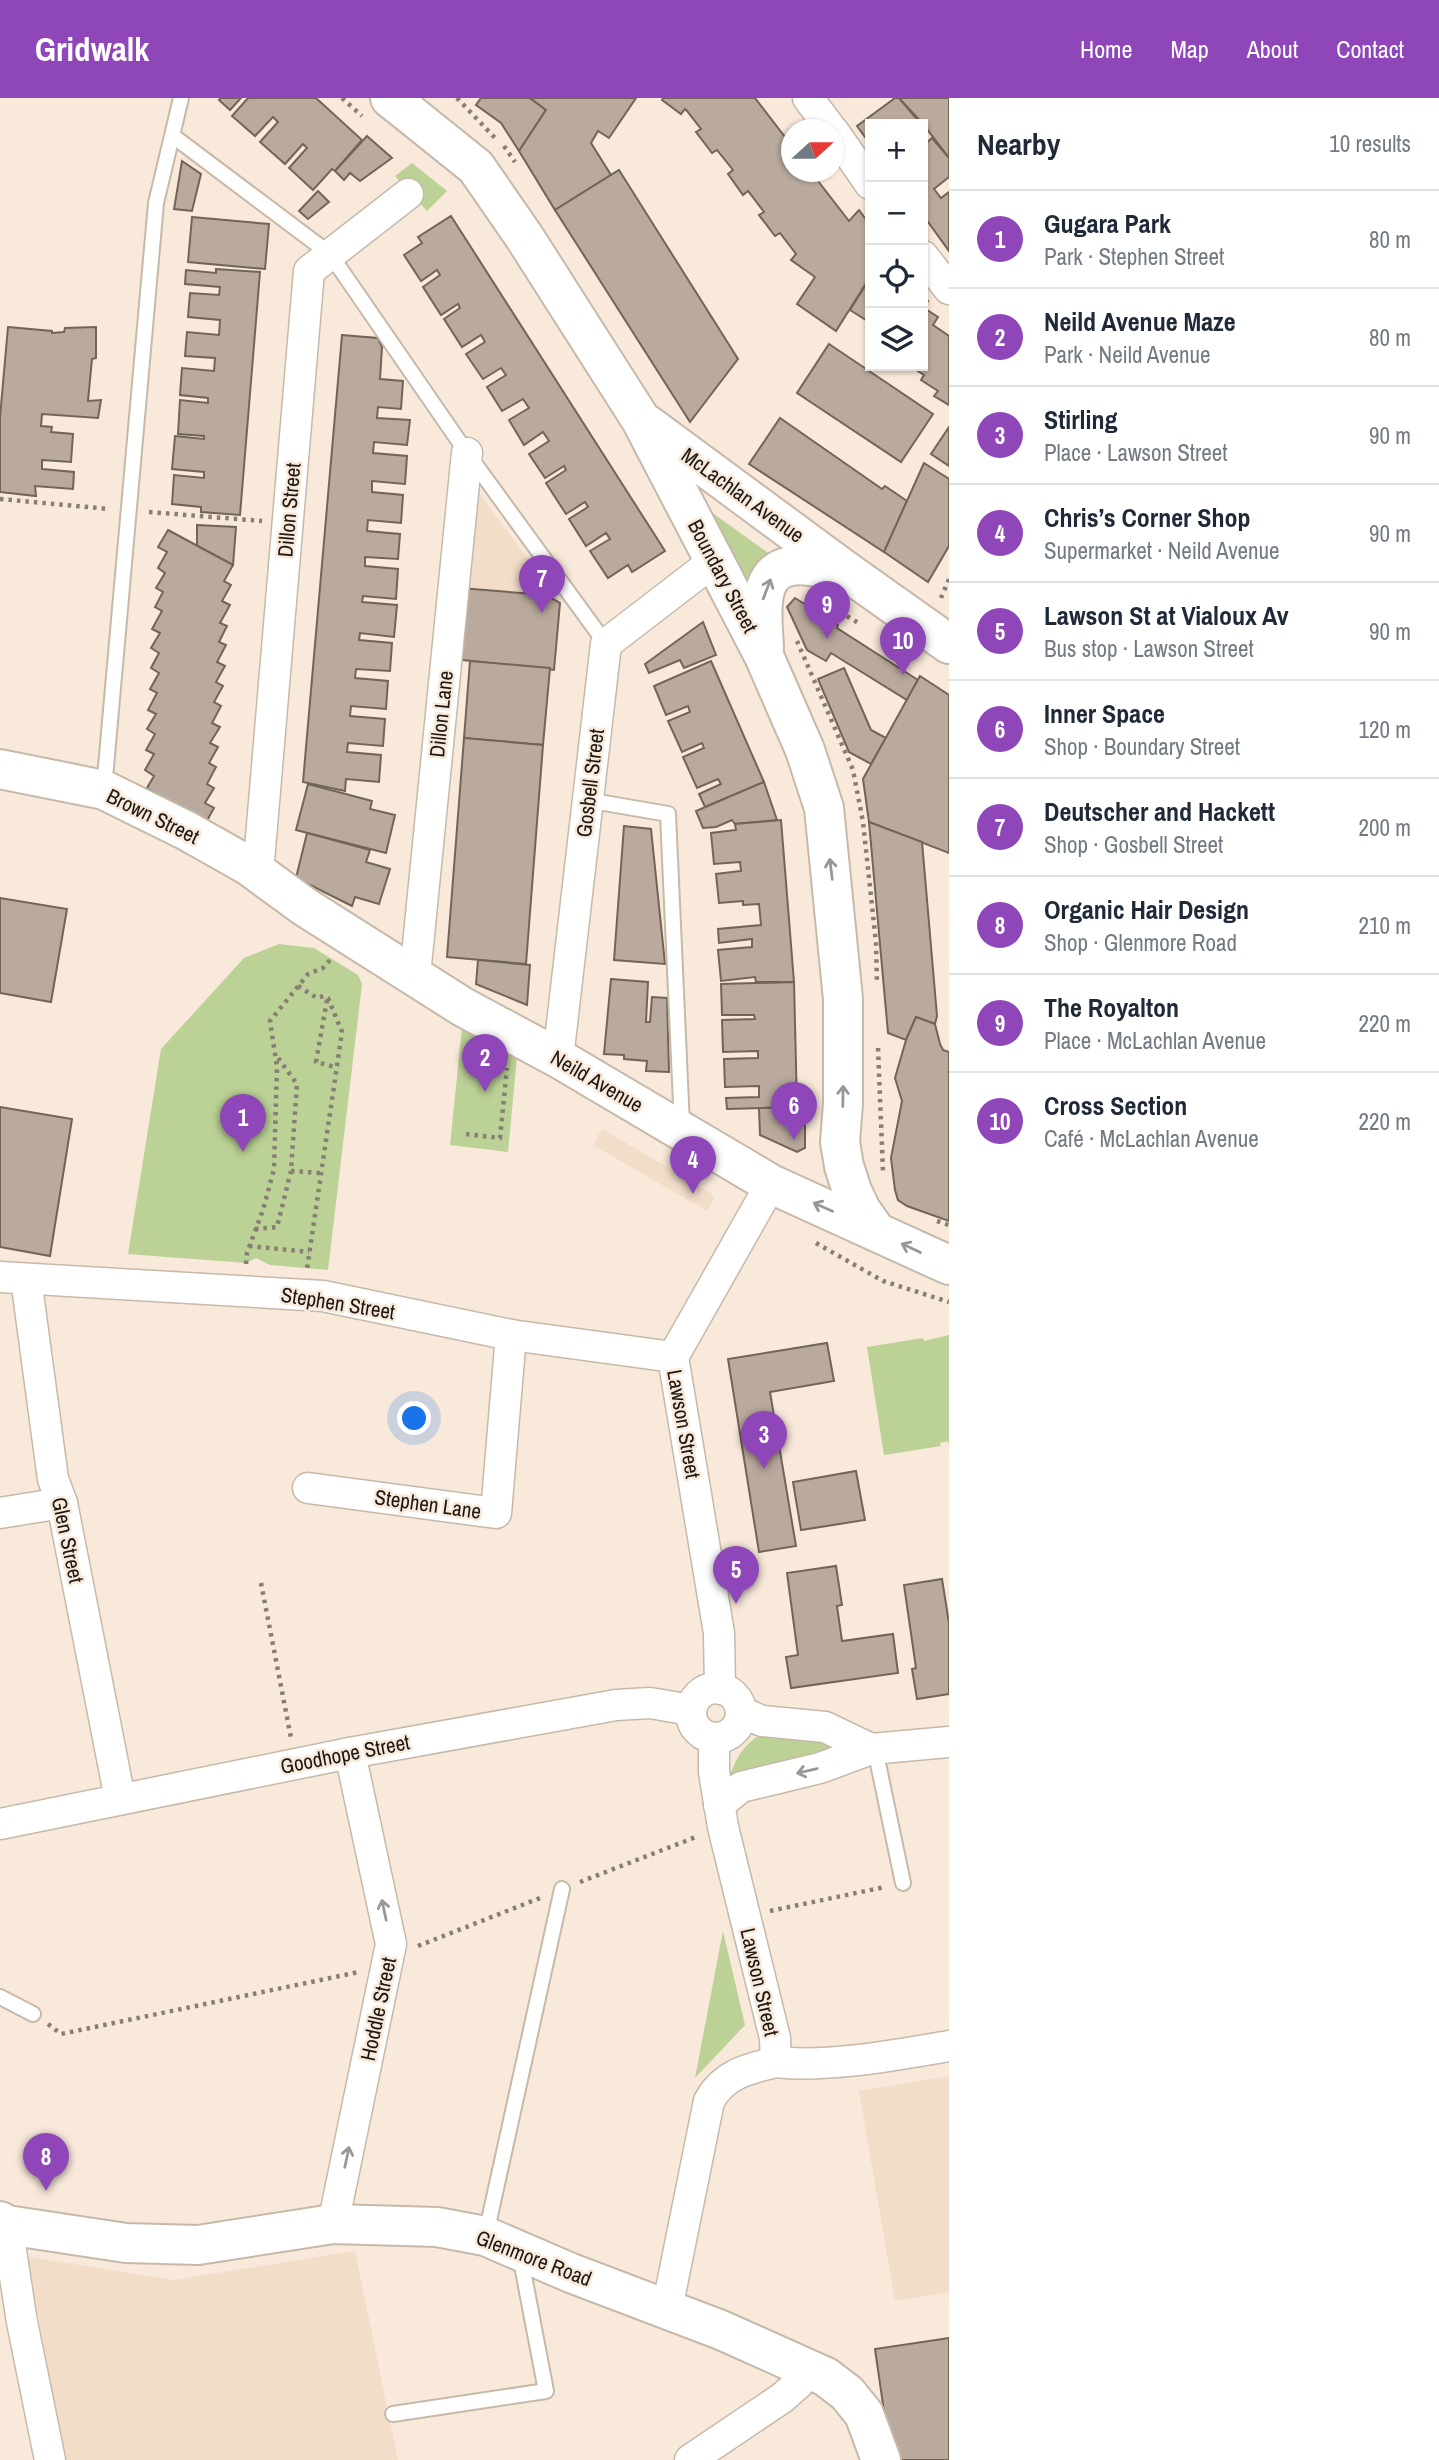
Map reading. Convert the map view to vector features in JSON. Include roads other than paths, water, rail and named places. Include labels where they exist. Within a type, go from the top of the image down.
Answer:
[{"type":"street","name":"Boundary Street","points":[[390,98],[476,167],[525,238],[641,420],[764,656],[805,750],[824,808],[843,999],[843,1103],[839,1142],[852,1191],[875,1230]]},
{"type":"street","points":[[808,98],[824,119]]},
{"type":"street","points":[[844,147],[869,182]]},
{"type":"street","name":"Dillon Street","points":[[258,873],[309,271],[408,194]]},
{"type":"street","points":[[928,262],[949,289]]},
{"type":"street","name":"McLachlan Avenue","points":[[641,420],[949,644]]},
{"type":"street","name":"Dillon Lane","points":[[415,975],[467,453]]},
{"type":"street","points":[[606,644],[714,561]]},
{"type":"street","name":"McLachlan Avenue","points":[[764,656],[764,592],[778,571],[791,565],[846,571]]},
{"type":"street","name":"Gosbell Street","points":[[558,1058],[606,644]]},
{"type":"street","name":"Brown Street","points":[[0,769],[104,790],[187,831],[258,873]]},
{"type":"street","name":"Neild Avenue","points":[[258,873],[463,1007],[558,1058],[771,1184],[949,1265]]},
{"type":"street","points":[[771,1184],[790,1182],[811,1172],[839,1142]]},
{"type":"street","name":"Lawson Street","points":[[720,1689],[719,1633],[673,1357],[771,1184]]},
{"type":"street","name":"Stephen Street","points":[[13,1278],[323,1296],[511,1335],[673,1357]]},
{"type":"street","name":"Glen Street","points":[[13,1278],[53,1479],[62,1503],[120,1799]]},
{"type":"street","name":"Stephen Lane","points":[[308,1488],[496,1513],[511,1335]]},
{"type":"street","points":[[0,1513],[62,1503]]},
{"type":"street","points":[[741,1712],[736,1728],[730,1734],[715,1738],[696,1729],[691,1716],[698,1696],[712,1689],[720,1689],[734,1697],[741,1712],[762,1721],[825,1727],[873,1749]]},
{"type":"street","name":"Goodhope Street","points":[[0,1824],[296,1763],[616,1706],[650,1703],[691,1710]]},
{"type":"street","name":"Lawson Street","points":[[667,2309],[709,2101],[716,2088],[739,2071],[776,2062],[775,2038],[719,1805],[714,1772],[715,1738]]},
{"type":"street","points":[[719,1805],[741,1787],[820,1768],[873,1749],[949,1742]]},
{"type":"street","name":"Hoddle Street","points":[[333,2224],[391,1944],[350,1753]]},
{"type":"street","points":[[776,2062],[824,2062],[949,2046]]},
{"type":"street","points":[[3,2223],[12,2337],[50,2460]]},
{"type":"street","name":"Glenmore Road","points":[[3,2223],[126,2243],[198,2245],[333,2224],[437,2227],[485,2236],[721,2330],[826,2377],[847,2393],[864,2414],[881,2460]]},
{"type":"street","points":[[690,2460],[782,2398],[798,2384],[806,2368]]},
{"type":"lane","points":[[104,790],[156,203],[181,98]]},
{"type":"lane","points":[[173,136],[330,254],[467,453],[606,644]]},
{"type":"lane","points":[[587,800],[668,814],[682,1131]]},
{"type":"lane","points":[[873,1749],[903,1883]]},
{"type":"lane","points":[[485,2236],[562,1889]]},
{"type":"lane","points":[[0,1997],[33,2014]]},
{"type":"lane","points":[[393,2414],[546,2391],[519,2251]]},
{"type":"place","name":"Deutscher and Hackett","points":[[542,613]]},
{"type":"place","name":"The Royalton","points":[[827,639]]},
{"type":"place","name":"Cross Section","points":[[903,675]]},
{"type":"place","name":"Neild Avenue Maze","points":[[485,1092]]},
{"type":"place","name":"Inner Space","points":[[794,1140]]},
{"type":"place","name":"Gugara Park","points":[[243,1152]]},
{"type":"place","name":"Chris’s Corner Shop","points":[[693,1194]]},
{"type":"place","name":"Stirling","points":[[764,1469]]},
{"type":"place","name":"Lawson St at Vialoux Av","points":[[736,1604]]},
{"type":"place","name":"Organic Hair Design","points":[[46,2191]]}]
